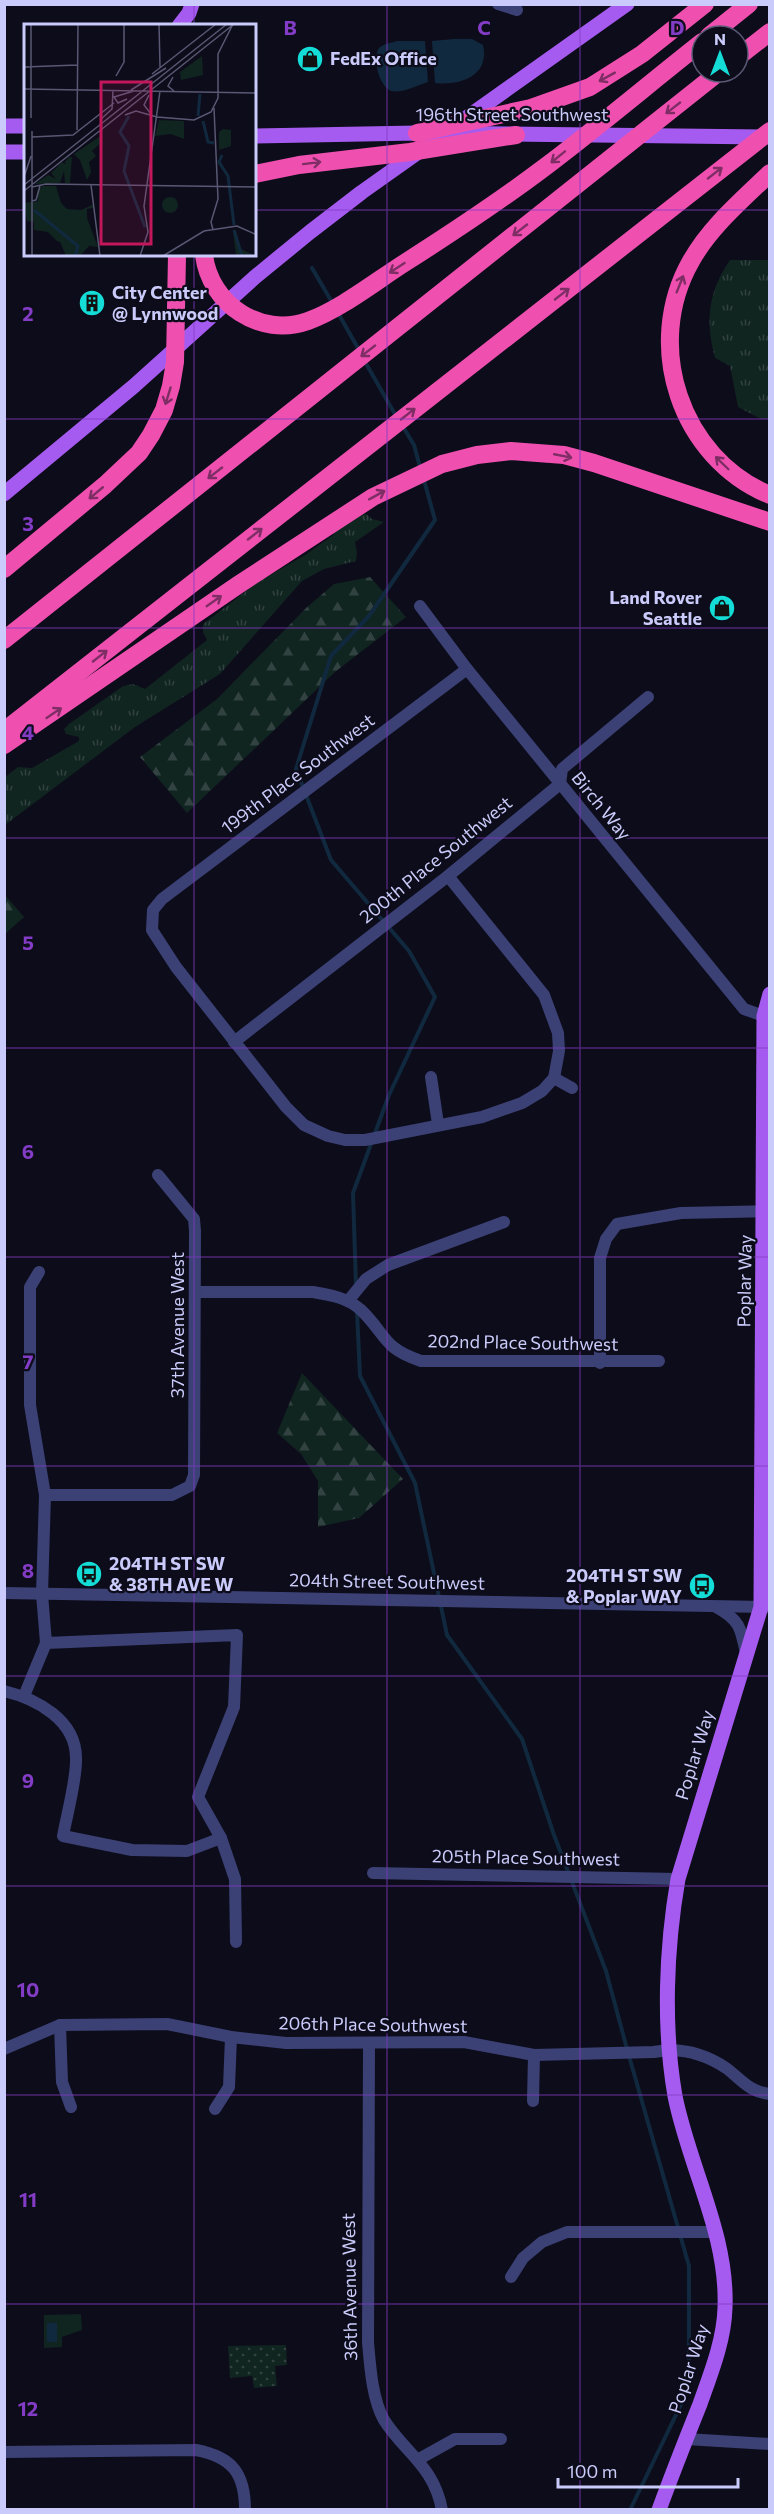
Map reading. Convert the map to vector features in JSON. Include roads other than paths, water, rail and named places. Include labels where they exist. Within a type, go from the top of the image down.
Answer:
[{"type":"highway","points":[[417,133],[531,108],[590,87],[642,54],[705,4]]},
{"type":"highway","points":[[724,24],[749,4]]},
{"type":"highway","points":[[750,48],[770,32]]},
{"type":"highway","points":[[204,256],[211,281],[223,299],[235,310],[263,323],[291,325],[308,321],[360,292],[544,168],[690,52]]},
{"type":"highway","points":[[4,640],[704,84]]},
{"type":"highway","points":[[4,731],[770,131]]},
{"type":"highway","points":[[256,174],[299,165],[410,152],[516,135]]},
{"type":"highway","points":[[770,173],[710,234],[691,260],[675,299],[669,339],[674,385],[694,430],[709,451],[730,471],[757,490],[770,495]]},
{"type":"highway","points":[[4,569],[105,485],[139,453],[151,435],[164,410],[175,362],[177,256]]},
{"type":"highway","points":[[4,745],[53,714],[238,585],[373,497],[442,464],[477,455],[511,451],[564,455],[770,522]]},
{"type":"main road","points":[[4,494],[134,386],[255,277],[362,192],[627,4]]},
{"type":"main road","points":[[4,126],[24,126]]},
{"type":"main road","name":"196th Street Southwest","points":[[256,136],[417,133],[770,137]]},
{"type":"main road","points":[[4,152],[24,152]]},
{"type":"main road","name":"Poplar Way","points":[[659,2510],[714,2366],[723,2331],[725,2287],[715,2232],[676,2097],[670,2049],[669,1956],[678,1880],[746,1655],[765,1607],[767,1211],[764,1016],[770,994]]},
{"type":"street","points":[[498,4],[517,10]]},
{"type":"street","name":"Birch Way","points":[[420,606],[467,669],[744,1009],[764,1016]]},
{"type":"street","name":"199th Place Southwest","points":[[234,1041],[176,967],[152,930],[153,910],[162,899],[467,669]]},
{"type":"street","name":"200th Place Southwest","points":[[234,1041],[448,876],[560,784],[562,769],[648,697]]},
{"type":"street","points":[[234,1041],[286,1107],[304,1125],[328,1136],[345,1140],[365,1140],[482,1117],[522,1103],[542,1091],[554,1078],[559,1051],[558,1033],[544,995],[448,876]]},
{"type":"street","points":[[431,1077],[438,1124]]},
{"type":"street","points":[[554,1078],[573,1088]]},
{"type":"street","name":"37th Avenue West","points":[[45,1495],[159,1496],[182,1492],[190,1486],[195,1462],[194,1219],[158,1175]]},
{"type":"street","points":[[600,1363],[600,1257],[606,1239],[617,1224],[681,1213],[767,1211]]},
{"type":"street","points":[[348,1301],[366,1279],[388,1265],[504,1222]]},
{"type":"street","points":[[24,1696],[46,1643],[42,1594],[45,1495],[30,1405],[30,1287],[39,1272]]},
{"type":"street","name":"202nd Place Southwest","points":[[196,1292],[313,1292],[348,1301],[361,1310],[391,1347],[421,1361],[600,1363],[659,1361]]},
{"type":"street","name":"204th Street Southwest","points":[[4,1593],[765,1607]]},
{"type":"street","points":[[715,1606],[731,1615],[738,1623],[746,1655]]},
{"type":"street","points":[[46,1643],[237,1635],[234,1707],[198,1797],[220,1838],[235,1879],[236,1942]]},
{"type":"street","points":[[4,1691],[24,1696],[53,1713],[72,1736],[76,1758],[63,1836],[132,1850],[176,1851],[187,1851],[220,1838]]},
{"type":"street","name":"205th Place Southwest","points":[[373,1873],[678,1880]]},
{"type":"street","name":"206th Place Southwest","points":[[4,2049],[60,2025],[167,2024],[231,2037],[286,2043],[464,2042],[534,2055],[654,2052],[670,2049],[688,2051],[708,2058],[726,2068],[752,2090],[770,2094]]},
{"type":"street","points":[[60,2025],[62,2082],[71,2107]]},
{"type":"street","points":[[215,2109],[229,2087],[231,2037]]},
{"type":"street","name":"36th Avenue West","points":[[369,2043],[368,2342],[372,2383],[384,2419],[430,2476],[442,2510]]},
{"type":"street","points":[[534,2055],[534,2101]]},
{"type":"street","points":[[512,2277],[523,2258],[542,2242],[567,2232],[715,2232]]},
{"type":"street","points":[[418,2459],[456,2439],[501,2439]]},
{"type":"street","points":[[686,2439],[770,2444]]},
{"type":"street","points":[[4,2452],[196,2450],[215,2453],[232,2464],[242,2479],[245,2510]]},
{"type":"water","points":[[472,39],[483,45],[482,64],[471,77],[454,83],[435,83],[432,41]]},
{"type":"water","points":[[397,41],[425,41],[428,82],[395,92],[383,84],[378,71],[377,53],[379,48]]},
{"type":"water","points":[[47,2323],[57,2323],[57,2342],[47,2342]]},
{"type":"waterway","points":[[312,268],[333,304]]},
{"type":"waterway","points":[[338,313],[359,350]]},
{"type":"waterway","points":[[364,360],[396,416]]},
{"type":"waterway","points":[[402,425],[414,445],[420,467]]},
{"type":"waterway","points":[[356,1286],[353,1193],[389,1095],[435,997],[409,951],[331,860],[296,769],[331,656],[369,616],[435,520],[424,480]]},
{"type":"waterway","points":[[357,1311],[360,1376],[415,1483],[447,1635],[522,1739],[554,1835],[606,1971],[627,2049]]},
{"type":"waterway","points":[[629,2056],[689,2266],[689,2388],[630,2510]]},
{"type":"place","name":"FedEx Office","points":[[310,59]]},
{"type":"place","name":"City Center @ Lynnwood","points":[[92,303]]},
{"type":"place","name":"Land Rover Seattle","points":[[722,608]]},
{"type":"place","name":"204TH ST SW & 38TH AVE W","points":[[89,1574]]},
{"type":"place","name":"204TH ST SW & Poplar WAY","points":[[702,1586]]}]
